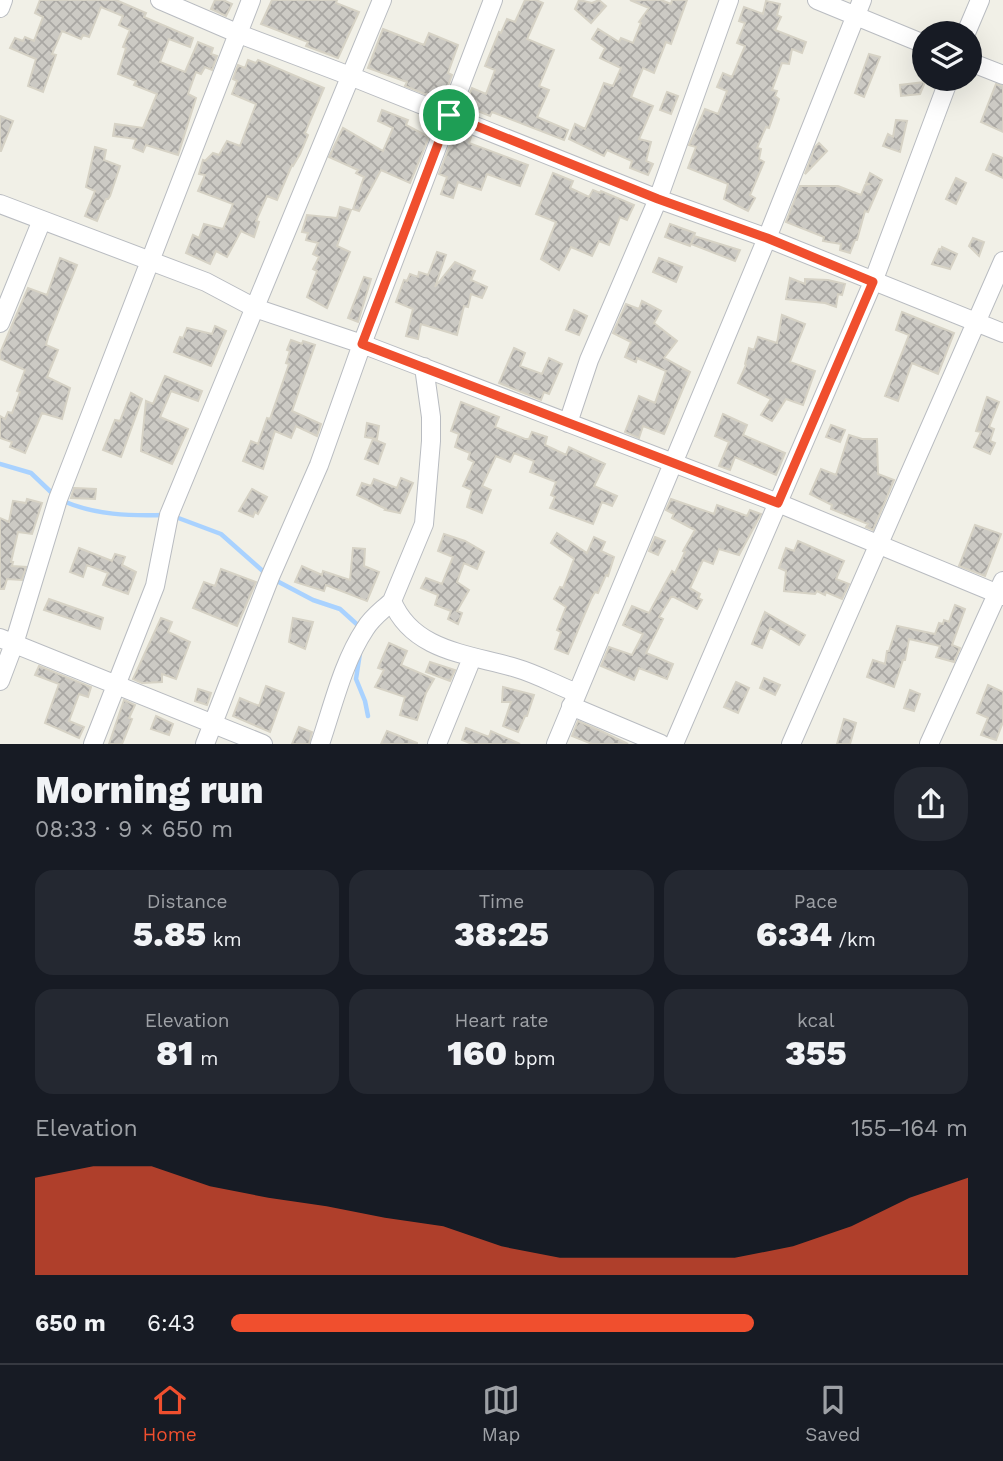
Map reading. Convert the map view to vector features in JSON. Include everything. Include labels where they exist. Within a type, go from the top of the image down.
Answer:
[{"type":"street","points":[[0,8],[3,0]]},
{"type":"street","points":[[159,0],[239,34],[658,199],[767,238],[1003,333]]},
{"type":"street","points":[[0,681],[7,641],[58,499],[251,0]]},
{"type":"street","points":[[93,744],[155,586],[169,515],[382,0]]},
{"type":"street","points":[[205,744],[270,577],[319,466],[362,344],[493,0]]},
{"type":"street","points":[[568,423],[589,360],[658,199],[729,0]]},
{"type":"street","points":[[817,0],[859,8],[912,37]]},
{"type":"street","points":[[971,21],[979,0]]},
{"type":"street","points":[[556,744],[767,238],[859,8]]},
{"type":"street","points":[[982,67],[1003,75]]},
{"type":"street","points":[[674,744],[873,282],[945,91]]},
{"type":"street","points":[[0,204],[206,282],[255,307],[424,367],[1001,590],[929,744]]},
{"type":"street","points":[[0,323],[42,220]]},
{"type":"street","points":[[791,744],[1003,261]]},
{"type":"street","points":[[320,744],[340,686],[364,630],[372,618],[393,601],[425,524],[431,441],[424,367]]},
{"type":"street","points":[[393,601],[404,622],[427,640],[448,651],[519,669],[661,744]]},
{"type":"street","points":[[7,641],[263,744]]},
{"type":"street","points":[[438,744],[472,658]]},
{"type":"building","points":[[40,0],[116,0],[146,13],[144,17],[193,38],[190,47],[169,39],[160,62],[185,72],[198,42],[213,48],[211,54],[217,56],[212,70],[205,67],[201,74],[196,72],[188,94],[196,98],[178,155],[146,145],[143,152],[133,148],[136,139],[113,136],[115,124],[143,128],[157,94],[134,85],[136,81],[118,74],[126,48],[123,47],[130,30],[119,25],[123,16],[101,7],[89,37],[83,35],[81,39],[62,31],[52,54],[56,55],[43,92],[28,86],[36,59],[10,48],[15,38],[23,41],[25,37],[34,41],[43,17],[35,13]]},
{"type":"building","points":[[215,0],[232,4],[226,16],[211,9]]},
{"type":"building","points":[[272,0],[337,0],[336,3],[359,12],[338,58],[306,46],[308,42],[261,24]]},
{"type":"building","points":[[525,0],[543,3],[527,39],[554,50],[539,86],[549,90],[537,117],[568,130],[564,140],[492,112],[490,116],[465,106],[472,88],[486,94],[495,70],[485,66],[499,32],[501,33],[507,19],[515,22]]},
{"type":"building","points":[[579,0],[592,3],[599,0],[606,6],[591,23],[575,9]]},
{"type":"building","points":[[630,0],[661,0],[671,4],[672,0],[687,0],[671,44],[666,42],[654,73],[643,68],[631,97],[653,106],[639,139],[651,142],[646,161],[653,164],[648,175],[630,168],[632,161],[607,150],[604,156],[569,139],[575,124],[585,129],[604,83],[613,86],[621,68],[600,58],[605,48],[592,39],[598,29],[619,42],[621,38],[633,43],[641,23],[639,22],[649,8]]},
{"type":"building","points":[[766,1],[780,4],[777,15],[781,17],[775,30],[806,42],[802,53],[792,49],[789,64],[782,63],[772,90],[777,91],[775,96],[779,99],[769,128],[766,127],[757,148],[761,149],[759,159],[764,162],[750,195],[755,198],[748,211],[724,199],[728,184],[688,168],[696,147],[689,145],[705,109],[718,114],[727,91],[717,87],[723,73],[732,77],[745,46],[737,43],[745,23],[739,21],[744,7],[763,14]]},
{"type":"building","points":[[383,29],[424,45],[429,33],[458,45],[448,73],[452,75],[442,101],[405,86],[407,82],[368,68]]},
{"type":"building","points":[[869,54],[880,57],[864,97],[855,93]]},
{"type":"building","points":[[248,60],[256,63],[258,60],[324,88],[305,133],[308,135],[300,154],[292,165],[277,200],[267,196],[256,221],[259,222],[254,237],[241,231],[227,257],[216,251],[210,264],[186,253],[193,235],[199,238],[204,224],[223,229],[233,204],[198,191],[205,175],[199,174],[203,160],[213,153],[219,155],[227,141],[240,146],[256,104],[232,94],[237,81],[233,79],[238,65],[245,68]]},
{"type":"building","points":[[912,84],[912,91],[921,91],[920,94],[901,96],[900,85]]},
{"type":"building","points":[[996,84],[1003,86],[1003,132],[981,122]]},
{"type":"building","points":[[667,92],[678,96],[671,114],[660,110]]},
{"type":"building","points":[[382,110],[408,120],[406,125],[429,137],[410,183],[381,170],[359,211],[353,209],[364,177],[356,173],[358,170],[329,157],[343,128],[383,151],[393,128],[378,121]]},
{"type":"building","points":[[0,116],[13,121],[1,151],[0,151]]},
{"type":"building","points":[[896,120],[907,121],[900,152],[883,146],[888,134],[893,137]]},
{"type":"building","points":[[455,132],[471,137],[469,143],[528,165],[520,186],[487,174],[481,190],[458,182],[453,198],[441,194],[447,177],[439,174]]},
{"type":"building","points":[[819,143],[827,151],[805,174],[815,147]]},
{"type":"building","points":[[95,147],[106,150],[104,160],[120,166],[110,196],[106,199],[97,221],[85,216],[95,191],[86,187]]},
{"type":"building","points":[[993,154],[1003,158],[1003,178],[986,170]]},
{"type":"building","points":[[553,173],[573,181],[570,188],[589,197],[593,190],[600,193],[601,191],[634,205],[627,220],[620,217],[609,245],[599,241],[592,256],[571,247],[559,270],[541,259],[556,222],[536,214]]},
{"type":"building","points":[[870,173],[882,180],[868,212],[865,211],[857,240],[850,253],[840,250],[841,244],[823,241],[824,237],[786,222],[800,186],[838,186],[861,195],[865,185],[869,184],[866,183]]},
{"type":"building","points":[[956,178],[966,183],[956,204],[946,199]]},
{"type":"building","points":[[340,207],[351,210],[337,246],[350,252],[327,308],[307,297],[317,271],[313,269],[319,257],[313,254],[318,243],[306,240],[308,233],[302,232],[307,215],[337,218]]},
{"type":"building","points":[[670,224],[695,233],[690,246],[665,237]]},
{"type":"building","points":[[694,236],[740,250],[735,261],[691,244]]},
{"type":"building","points":[[973,238],[984,242],[979,256],[969,246]]},
{"type":"building","points":[[942,247],[957,254],[950,269],[932,264]]},
{"type":"building","points":[[437,252],[446,255],[435,287],[455,262],[475,271],[471,280],[487,287],[482,298],[471,294],[468,307],[464,306],[457,335],[421,324],[418,339],[406,336],[413,309],[396,302],[404,280],[407,281],[410,274],[418,277],[419,272],[428,275]]},
{"type":"building","points":[[60,258],[77,265],[48,337],[46,345],[58,350],[47,377],[70,388],[62,419],[42,413],[25,453],[10,447],[12,442],[0,438],[0,416],[5,419],[8,412],[12,413],[25,370],[0,359],[0,353],[28,288],[47,295]]},
{"type":"building","points":[[659,258],[682,267],[676,282],[653,272]]},
{"type":"building","points":[[364,277],[371,279],[358,322],[348,318]]},
{"type":"building","points":[[790,278],[805,284],[805,279],[845,284],[842,295],[838,294],[836,307],[825,303],[786,299]]},
{"type":"building","points":[[642,301],[661,311],[654,323],[677,341],[664,358],[690,372],[664,434],[643,426],[639,438],[625,432],[639,396],[655,403],[666,371],[637,358],[636,362],[625,357],[631,342],[613,333],[626,304],[639,309]]},
{"type":"building","points":[[574,310],[587,316],[579,335],[566,330]]},
{"type":"building","points":[[902,312],[954,333],[938,374],[912,363],[898,401],[885,396],[909,335],[896,330]]},
{"type":"building","points":[[782,315],[805,324],[790,362],[815,371],[803,405],[786,399],[772,421],[761,415],[771,399],[738,383],[746,365],[749,348],[754,350],[758,337],[777,343]]},
{"type":"building","points":[[215,326],[226,331],[211,366],[174,352],[187,328],[212,334]]},
{"type":"building","points":[[291,340],[315,345],[292,411],[321,424],[317,436],[296,426],[291,438],[275,431],[263,469],[243,461],[251,441],[258,444],[267,418],[270,419],[289,364],[286,363],[290,351],[287,350]]},
{"type":"building","points":[[514,348],[525,353],[520,366],[542,374],[549,358],[562,364],[549,394],[544,392],[541,400],[499,383]]},
{"type":"building","points":[[165,376],[202,391],[198,401],[171,391],[160,417],[188,429],[172,464],[141,451],[146,401],[153,404]]},
{"type":"building","points":[[131,393],[142,399],[121,457],[103,450],[115,420],[120,421]]},
{"type":"building","points":[[987,397],[999,402],[989,427],[994,429],[990,441],[995,443],[990,454],[974,447],[981,432],[976,431]]},
{"type":"building","points":[[461,402],[499,417],[495,427],[525,439],[529,439],[532,432],[547,437],[545,445],[566,455],[569,447],[605,464],[594,486],[617,496],[612,506],[602,502],[593,524],[550,508],[555,497],[551,495],[556,482],[530,472],[534,461],[514,453],[510,462],[496,456],[482,486],[491,490],[482,513],[467,507],[472,490],[463,486],[474,462],[468,459],[470,453],[455,447],[459,434],[451,431]]},
{"type":"building","points":[[723,414],[747,425],[743,435],[785,453],[776,475],[735,457],[730,470],[719,466],[729,442],[715,436]]},
{"type":"building","points":[[367,423],[379,426],[377,439],[365,437]]},
{"type":"building","points":[[831,425],[845,430],[840,442],[826,437]]},
{"type":"building","points":[[849,435],[862,439],[877,439],[878,474],[894,480],[873,530],[866,527],[868,524],[831,509],[832,505],[810,494],[821,469],[836,475]]},
{"type":"building","points":[[373,439],[385,444],[378,464],[365,459]]},
{"type":"building","points":[[401,478],[413,483],[400,513],[385,510],[357,495],[362,483],[371,486],[374,479],[397,488]]},
{"type":"building","points":[[74,488],[96,489],[95,499],[71,498]]},
{"type":"building","points":[[252,489],[267,497],[258,514],[255,512],[253,517],[239,511]]},
{"type":"building","points":[[27,499],[42,503],[32,534],[18,532],[11,562],[12,566],[26,567],[22,580],[7,579],[4,589],[0,589],[0,518],[9,522],[13,501],[26,503]]},
{"type":"building","points":[[671,499],[714,514],[717,505],[747,516],[750,510],[761,514],[739,555],[719,549],[713,564],[703,560],[690,588],[700,594],[698,598],[702,600],[697,609],[671,597],[659,617],[663,619],[646,653],[673,664],[667,679],[639,668],[634,680],[601,666],[609,647],[632,655],[643,634],[623,625],[632,606],[649,613],[672,571],[675,573],[695,530],[672,518],[674,514],[666,510]]},
{"type":"building","points":[[975,525],[1001,534],[985,576],[959,566]]},
{"type":"building","points":[[557,533],[587,553],[594,537],[605,542],[601,551],[614,557],[608,576],[606,575],[598,593],[595,592],[591,599],[568,654],[555,649],[561,632],[557,630],[566,607],[554,599],[560,587],[563,588],[574,559],[551,543]]},
{"type":"building","points":[[444,534],[465,541],[484,552],[477,569],[464,563],[457,582],[469,590],[457,611],[462,613],[458,624],[448,619],[451,611],[435,605],[438,595],[421,588],[426,578],[442,584],[453,557],[438,551]]},
{"type":"building","points":[[655,537],[665,541],[658,555],[649,551]]},
{"type":"building","points":[[798,541],[844,561],[836,579],[849,584],[842,599],[826,592],[825,595],[817,591],[815,594],[784,591],[786,571],[779,568],[786,548],[794,551]]},
{"type":"building","points":[[79,548],[112,561],[115,554],[125,557],[122,565],[136,572],[128,594],[103,585],[108,573],[87,565],[83,577],[70,572]]},
{"type":"building","points":[[353,548],[365,549],[364,566],[379,572],[367,601],[326,585],[324,591],[295,582],[302,566],[322,575],[323,571],[350,580]]},
{"type":"building","points":[[221,569],[256,582],[237,626],[193,608],[204,582],[215,586]]},
{"type":"building","points":[[49,599],[103,618],[100,629],[44,610]]},
{"type":"building","points":[[955,605],[965,609],[952,645],[960,648],[954,662],[936,657],[940,646],[909,639],[905,660],[894,687],[867,677],[873,660],[885,664],[897,626],[935,634],[939,623],[943,624],[944,620],[949,622]]},
{"type":"building","points":[[765,612],[805,635],[799,645],[770,628],[762,648],[752,644]]},
{"type":"building","points":[[161,618],[172,622],[168,632],[190,642],[176,679],[162,674],[162,682],[142,683],[133,679]]},
{"type":"building","points":[[293,618],[313,622],[305,649],[289,642]]},
{"type":"building","points":[[389,643],[407,651],[401,665],[434,679],[417,720],[400,715],[405,697],[375,687],[384,670],[378,668]]},
{"type":"building","points":[[430,662],[455,670],[450,681],[426,672]]},
{"type":"building","points":[[39,666],[91,687],[88,697],[79,694],[69,721],[84,727],[79,738],[45,723],[59,684],[35,675]]},
{"type":"building","points":[[764,678],[780,685],[775,695],[760,688]]},
{"type":"building","points":[[736,682],[749,688],[738,713],[724,707]]},
{"type":"building","points":[[988,685],[1003,692],[1003,722],[996,740],[981,735],[988,718],[977,713]]},
{"type":"building","points":[[266,686],[284,693],[270,732],[233,716],[240,698],[259,706]]},
{"type":"building","points":[[503,687],[534,695],[518,732],[503,726],[511,702],[502,702]]},
{"type":"building","points":[[198,689],[211,693],[207,705],[195,701]]},
{"type":"building","points":[[910,690],[920,694],[914,711],[904,708]]},
{"type":"building","points":[[124,700],[135,705],[129,718],[132,719],[122,744],[109,744]]},
{"type":"building","points":[[156,716],[173,724],[169,735],[151,729]]},
{"type":"building","points":[[844,719],[856,723],[850,744],[837,744]]},
{"type":"building","points":[[578,721],[628,744],[592,744],[572,736]]},
{"type":"building","points":[[299,727],[312,732],[309,744],[292,744]]},
{"type":"building","points":[[466,728],[489,737],[491,731],[520,744],[472,744],[462,740]]},
{"type":"building","points":[[387,731],[417,743],[417,744],[381,744]]},
{"type":"waterway","points":[[0,464],[31,473],[53,494]]},
{"type":"waterway","points":[[63,501],[113,514],[164,515]]},
{"type":"waterway","points":[[173,516],[221,534],[265,573]]},
{"type":"waterway","points":[[275,580],[313,600],[340,609],[361,628]]},
{"type":"waterway","points":[[360,653],[356,679],[368,716]]},
{"type":"route","points":[[449,115],[873,282],[778,503],[362,344],[449,115]]}]
